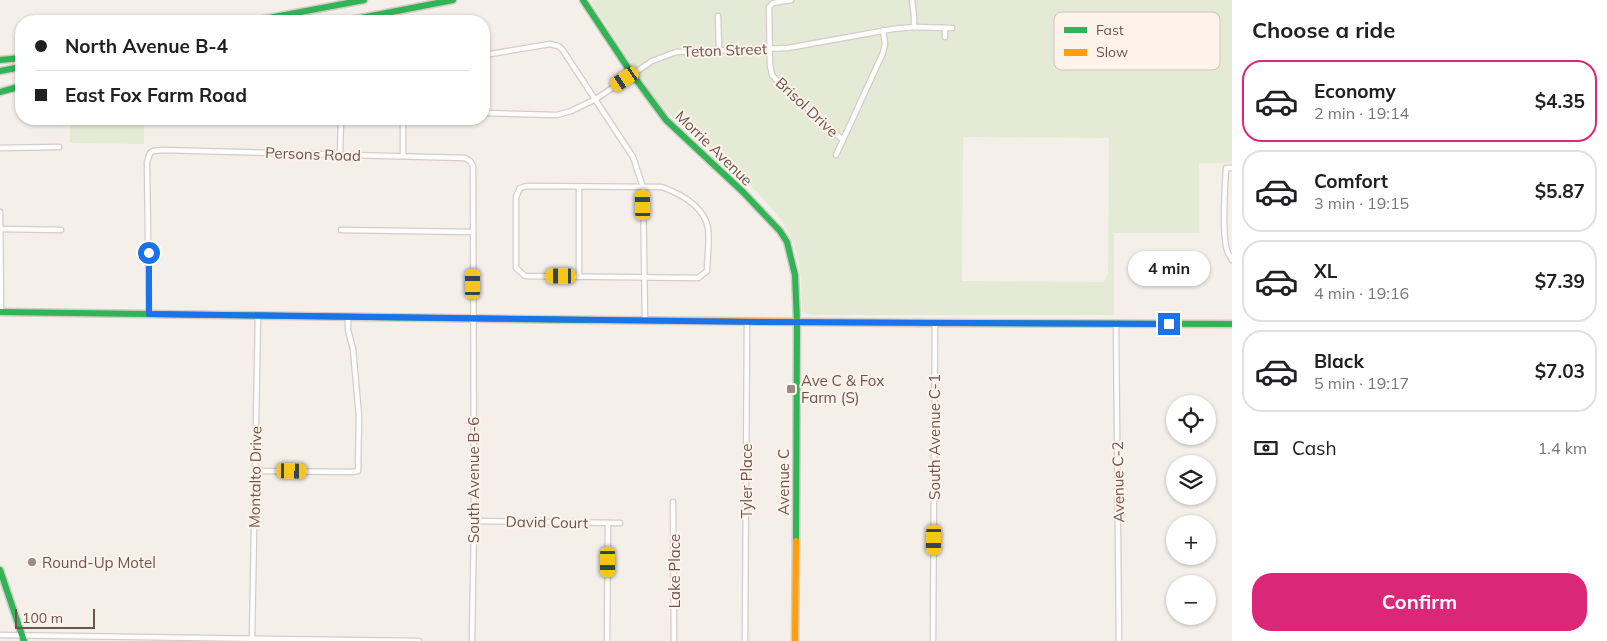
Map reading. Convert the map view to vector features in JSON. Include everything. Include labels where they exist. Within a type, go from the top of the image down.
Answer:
[{"type":"main road","points":[[285,15],[364,0]]},
{"type":"main road","points":[[376,15],[453,0]]},
{"type":"main road","name":"Morrie Avenue","points":[[583,0],[632,74],[666,120],[704,158],[743,192],[780,231],[787,242],[795,275],[797,322]]},
{"type":"main road","points":[[0,60],[15,59]]},
{"type":"main road","points":[[0,71],[15,68]]},
{"type":"main road","points":[[0,87],[15,85]]},
{"type":"main road","points":[[0,92],[15,86]]},
{"type":"main road","points":[[1,312],[747,322],[1232,324]]},
{"type":"main road","name":"Avenue C","points":[[795,641],[797,322]]},
{"type":"main road","points":[[0,570],[23,638]]},
{"type":"street","name":"Brisol Drive","points":[[791,0],[773,3],[769,6],[771,71],[776,79],[843,140]]},
{"type":"street","points":[[912,0],[914,27]]},
{"type":"street","points":[[718,16],[718,50]]},
{"type":"street","name":"Teton Street","points":[[490,113],[557,115],[571,111],[596,99],[652,61],[676,52],[798,47],[883,30],[914,27],[952,28]]},
{"type":"street","points":[[945,28],[945,37]]},
{"type":"street","points":[[836,155],[883,53],[885,44],[883,30]]},
{"type":"street","points":[[490,54],[550,44],[558,46],[562,49],[596,99],[633,157],[643,187],[645,321]]},
{"type":"street","points":[[340,155],[341,125]]},
{"type":"street","points":[[403,125],[403,156]]},
{"type":"street","points":[[0,148],[59,147]]},
{"type":"street","name":"Persons Road","points":[[149,314],[148,162],[150,154],[162,150],[465,158],[470,160],[473,166]]},
{"type":"street","name":"South Avenue B-6","points":[[472,641],[474,521],[473,166]]},
{"type":"street","points":[[1232,168],[1226,168],[1225,227],[1226,245],[1232,260]]},
{"type":"street","points":[[527,186],[579,187],[662,187],[685,197],[704,216],[708,229],[707,272],[698,278],[525,276],[516,268],[516,197],[520,188],[527,186]]},
{"type":"street","points":[[579,187],[579,277]]},
{"type":"street","points":[[0,212],[1,312]]},
{"type":"street","points":[[0,229],[61,230]]},
{"type":"street","points":[[341,230],[473,232]]},
{"type":"street","name":"Montalto Drive","points":[[252,639],[258,315]]},
{"type":"street","points":[[255,471],[358,471],[359,416],[348,317]]},
{"type":"street","name":"Tyler Place","points":[[745,641],[747,322]]},
{"type":"street","name":"South Avenue C-1","points":[[933,641],[935,323]]},
{"type":"street","name":"Avenue C-2","points":[[1116,323],[1119,641]]},
{"type":"street","name":"Lake Place","points":[[673,502],[674,641]]},
{"type":"street","name":"David Court","points":[[474,521],[620,523]]},
{"type":"street","points":[[607,641],[608,523]]},
{"type":"street","points":[[0,635],[23,638],[418,641]]},
{"type":"green space","points":[[596,0],[1232,0],[1232,163],[1199,163],[1199,233],[1114,233],[1114,315],[811,315],[802,312],[801,282],[796,253],[789,234],[781,221],[749,184],[665,110],[634,68],[591,2]],"holes":[[[963,137],[1109,138],[1108,273],[1104,282],[962,281]]]},
{"type":"green space","points":[[70,125],[144,125],[144,144],[70,143]]},
{"type":"traffic: fast","points":[[285,15],[364,0]]},
{"type":"traffic: fast","points":[[376,15],[453,0]]},
{"type":"traffic: fast","points":[[583,0],[632,74],[666,120],[743,192],[780,231],[787,242],[795,275],[797,322],[796,541]]},
{"type":"traffic: fast","points":[[0,60],[15,59]]},
{"type":"traffic: fast","points":[[0,71],[15,68]]},
{"type":"traffic: fast","points":[[0,92],[15,88]]},
{"type":"traffic: fast","points":[[0,312],[591,320]]},
{"type":"traffic: fast","points":[[919,323],[1232,324]]},
{"type":"traffic: fast","points":[[0,570],[24,641]]},
{"type":"traffic: slow","points":[[591,320],[919,323]]},
{"type":"traffic: slow","points":[[795,641],[796,541]]},
{"type":"place","name":"Ave C & Fox Farm (S)","points":[[791,389]]},
{"type":"place","name":"Round-Up Motel","points":[[32,562]]},
{"type":"route","points":[[149,253],[149,314],[760,322],[1169,324]]}]
